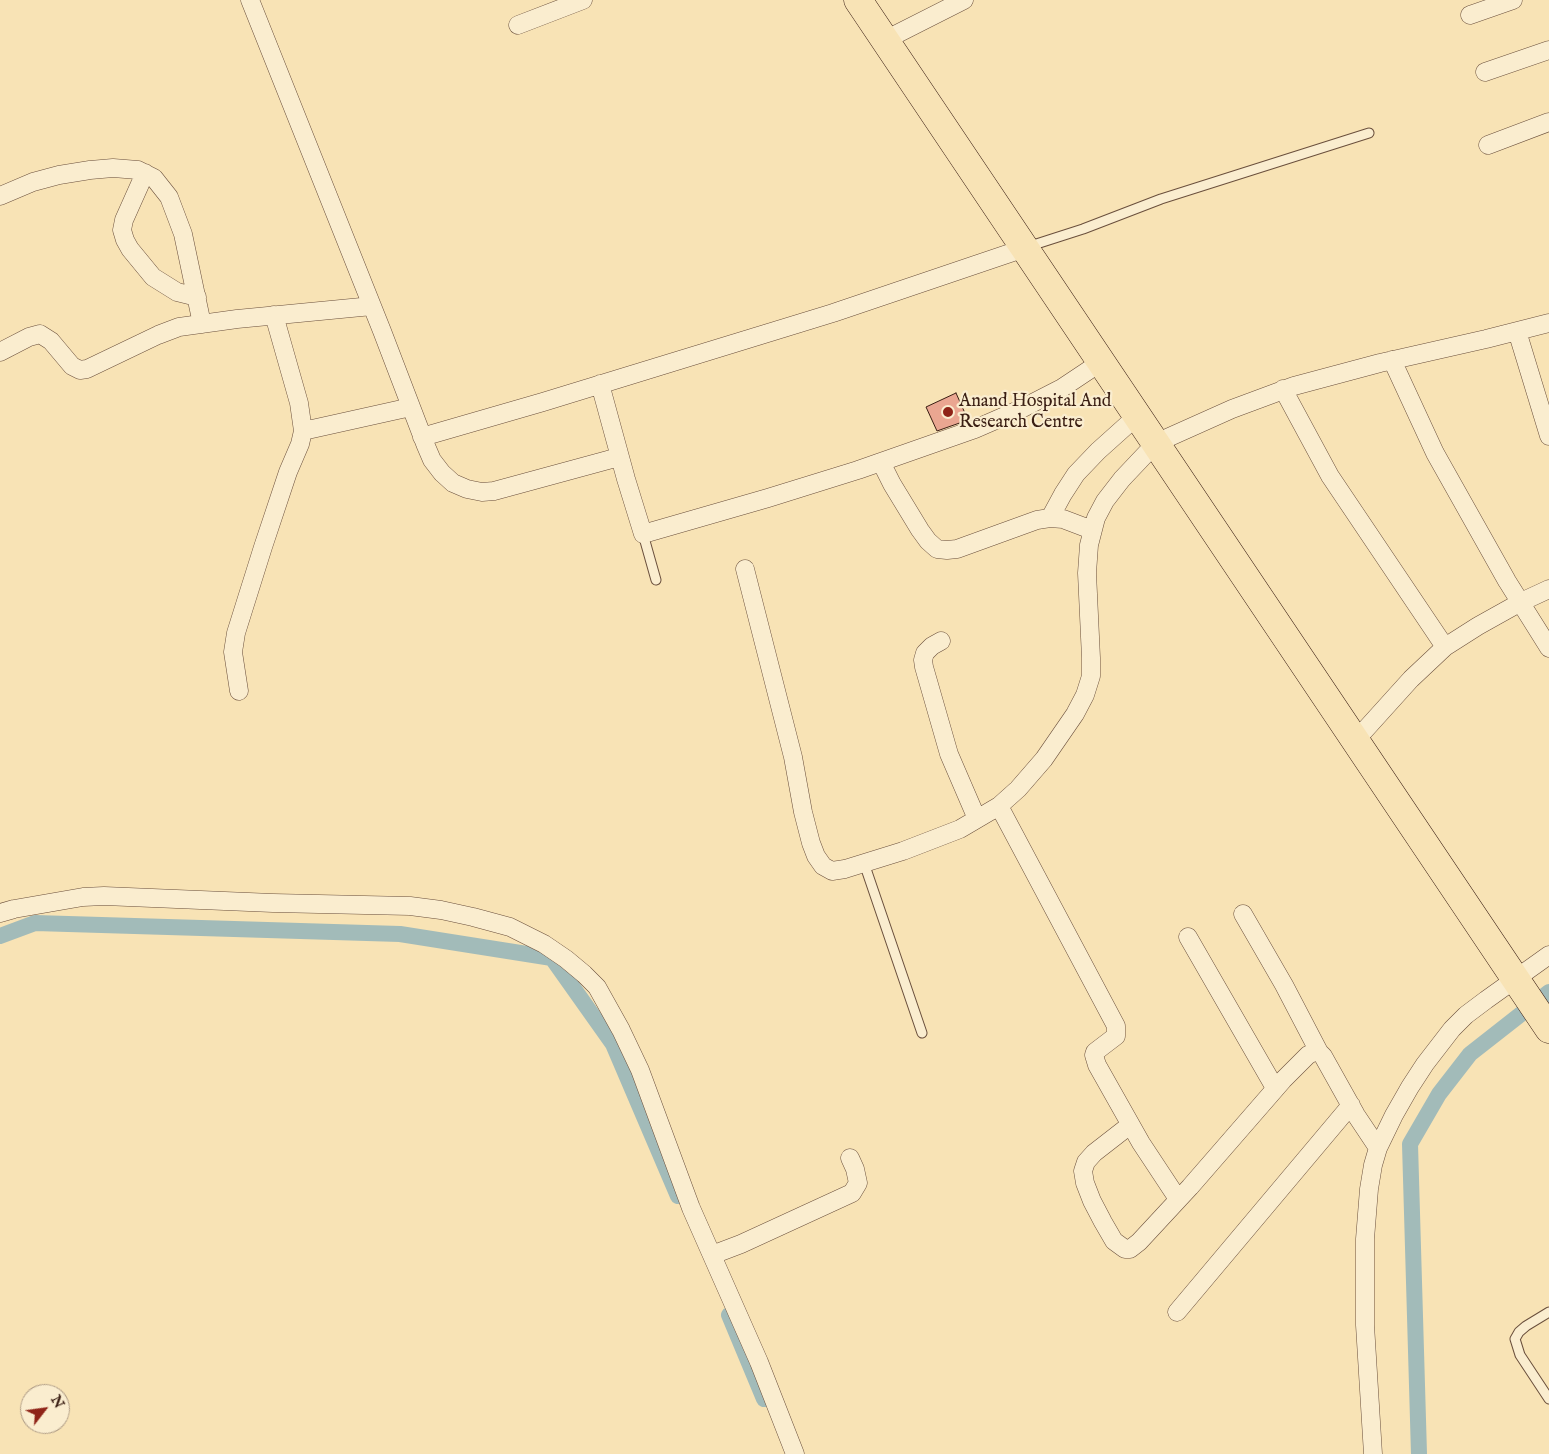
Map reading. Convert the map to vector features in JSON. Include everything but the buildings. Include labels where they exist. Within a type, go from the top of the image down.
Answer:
[{"type":"main road","points":[[858,0],[1532,1004]]},
{"type":"street","points":[[250,0],[422,437],[432,460],[442,473],[453,483],[467,489],[482,492],[508,488],[620,457]]},
{"type":"street","points":[[518,25],[583,0]]},
{"type":"street","points":[[885,40],[964,0]]},
{"type":"street","points":[[1470,15],[1514,0]]},
{"type":"street","points":[[1485,72],[1549,50]]},
{"type":"street","points":[[1488,145],[1549,122]]},
{"type":"street","points":[[0,196],[33,182],[59,174],[113,168],[138,170],[154,178],[169,196],[184,234],[202,324]]},
{"type":"street","points":[[145,173],[124,220],[122,230],[125,240],[153,277],[177,292],[196,297]]},
{"type":"street","points":[[422,437],[842,310],[1025,248]]},
{"type":"street","points":[[0,352],[29,337],[40,334],[52,341],[72,366],[80,370],[87,369],[179,327],[274,315],[372,306]]},
{"type":"street","points":[[239,691],[233,652],[236,633],[303,431],[302,417],[274,315]]},
{"type":"street","points":[[745,569],[793,757],[811,843],[816,856],[824,866],[832,871],[845,870],[904,851],[960,829],[977,820],[999,806],[1018,789],[1044,759],[1075,714],[1085,695],[1091,676],[1086,573],[1089,545],[1096,518],[1105,501],[1122,479],[1156,443],[1232,408],[1283,390],[1392,360],[1549,323]]},
{"type":"street","points":[[1517,331],[1549,436]]},
{"type":"street","points":[[1392,360],[1435,453],[1549,648]]},
{"type":"street","points":[[600,384],[643,534],[768,498],[882,462],[975,429],[1062,388],[1101,362]]},
{"type":"street","points":[[1283,390],[1330,476],[1445,647]]},
{"type":"street","points":[[303,431],[411,407]]},
{"type":"street","points":[[1050,518],[1062,494],[1076,474],[1098,451],[1138,416]]},
{"type":"street","points":[[882,462],[892,484],[920,530],[937,549],[957,549],[1019,526],[1050,518],[1063,519],[1092,530]]},
{"type":"street","points":[[1355,741],[1412,679],[1445,647],[1460,636],[1521,602],[1549,589]]},
{"type":"street","points":[[941,641],[925,653],[923,660],[924,668],[949,754],[977,820]]},
{"type":"street","points":[[999,806],[1116,1026],[1116,1036],[1098,1048],[1094,1055],[1097,1065],[1130,1125],[1178,1199]]},
{"type":"street","points":[[0,913],[83,897],[132,896],[273,903],[410,906],[465,915],[510,927],[544,944],[566,959],[597,987],[621,1030],[640,1070],[691,1208],[758,1362],[795,1454]]},
{"type":"street","points":[[1243,914],[1284,985],[1319,1052],[1327,1062],[1378,1148]]},
{"type":"street","points":[[1188,937],[1276,1088]]},
{"type":"street","points":[[1373,1454],[1365,1325],[1365,1239],[1368,1189],[1378,1148],[1394,1114],[1439,1044],[1466,1015],[1532,1004],[1549,955]]},
{"type":"street","points":[[1130,1125],[1094,1153],[1086,1162],[1083,1171],[1085,1183],[1092,1201],[1114,1241],[1125,1249],[1135,1246],[1276,1088],[1308,1055],[1319,1052]]},
{"type":"street","points":[[1177,1312],[1351,1105]]},
{"type":"street","points":[[712,1255],[741,1244],[852,1193],[858,1183],[850,1158]]},
{"type":"lane","points":[[1025,248],[1083,229],[1161,199],[1369,133]]},
{"type":"lane","points":[[643,534],[656,580]]},
{"type":"lane","points":[[864,863],[922,1033]]},
{"type":"lane","points":[[1549,1312],[1526,1326],[1515,1339],[1520,1355],[1549,1399]]},
{"type":"waterway","points":[[0,936],[35,923],[400,934],[552,958],[613,1044],[678,1196]]},
{"type":"waterway","points":[[1419,1454],[1410,1144],[1439,1094],[1470,1054],[1549,992]]},
{"type":"waterway","points":[[729,1315],[764,1399]]},
{"type":"place","name":"Anand Hospital And Research Centre","points":[[948,412]]}]
